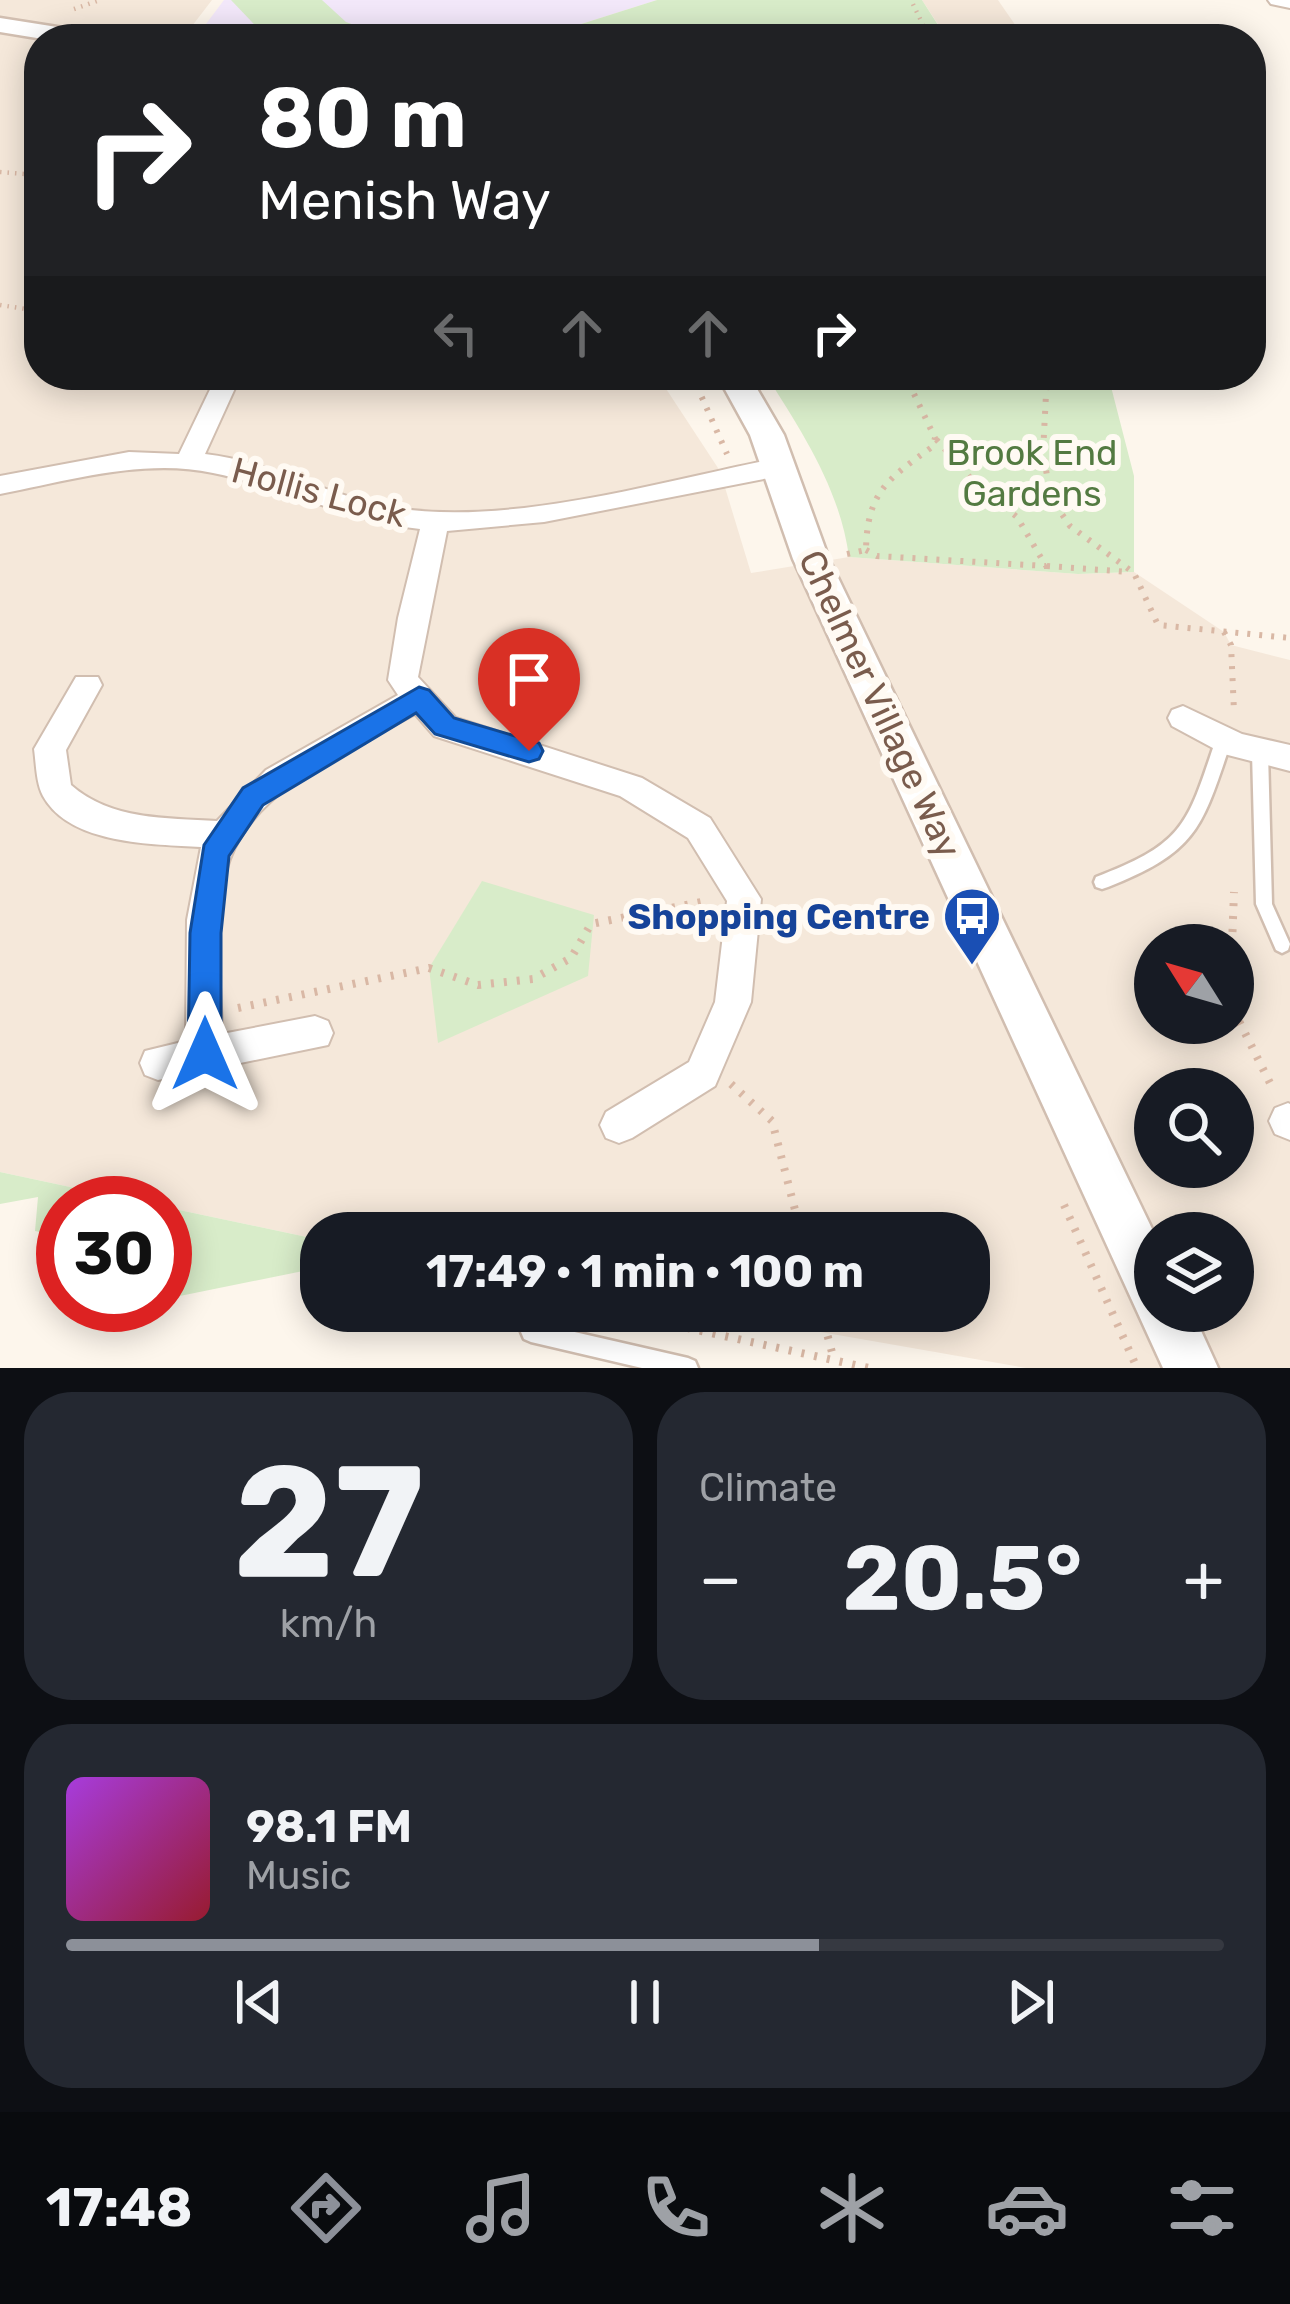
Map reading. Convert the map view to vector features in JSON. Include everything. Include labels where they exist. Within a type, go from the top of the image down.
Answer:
[{"type":"street","points":[[1277,0],[1290,3]]},
{"type":"street","points":[[188,463],[222,390]]},
{"type":"street","name":"Chelmer Village Way","points":[[740,390],[779,467],[811,559],[1134,1247]]},
{"type":"street","name":"Hollis Lock","points":[[0,485],[129,461],[211,463],[388,516],[458,523],[544,513],[779,467]]},
{"type":"street","points":[[436,521],[403,680],[445,727],[631,787],[699,827],[745,899],[733,1002],[702,1074],[619,1125]]},
{"type":"street","points":[[87,685],[50,749],[56,791],[87,818],[157,831],[227,835]]},
{"type":"street","points":[[205,1054],[205,933],[215,854],[253,796],[419,698]]},
{"type":"street","points":[[1183,718],[1223,739],[1275,755]]},
{"type":"street","points":[[158,1063],[315,1033]]},
{"type":"street","points":[[1174,1332],[1191,1368]]},
{"type":"lane","points":[[1102,882],[1151,865],[1193,828],[1223,739]]},
{"type":"lane","points":[[1275,755],[1264,904],[1282,945]]},
{"type":"lane","points":[[531,1332],[688,1368]]},
{"type":"path","points":[[911,390],[935,438],[975,483],[1017,517],[1046,566]]},
{"type":"path","points":[[1046,390],[1044,463],[1050,496],[1066,523],[1089,545],[1134,572],[1158,626],[1290,638]]},
{"type":"path","points":[[866,550],[868,501],[932,447],[935,438]]},
{"type":"path","points":[[811,559],[866,550],[877,556],[1134,572]]},
{"type":"path","points":[[205,1015],[429,968],[478,985],[533,979],[571,958],[591,924],[741,894]]},
{"type":"path","points":[[1250,1044],[1289,1122]]},
{"type":"path","points":[[707,1062],[772,1121],[796,1212]]},
{"type":"path","points":[[706,1332],[869,1368]]},
{"type":"path","points":[[826,1332],[833,1360]]},
{"type":"shaded area","points":[[0,0],[212,0],[194,24],[24,24],[24,390],[667,390],[720,471],[751,573],[849,557],[1078,574],[1134,572],[1224,632],[1231,645],[1290,660],[1290,1368],[1026,1368],[821,1332],[990,1332],[990,1212],[300,1212],[300,1236],[192,1213],[192,1176],[36,1176],[36,1180],[0,1172]]},
{"type":"shaded area","points":[[224,0],[657,0],[581,24],[206,24]]},
{"type":"shaded area","points":[[922,0],[998,0],[1014,24],[938,24]]},
{"type":"green space","points":[[231,0],[322,0],[352,24],[254,24]]},
{"type":"green space","points":[[657,0],[922,0],[937,24],[581,24]]},
{"type":"green space","name":"Brook End Gardens","points":[[775,390],[1112,390],[1134,476],[1134,572],[1078,574],[849,557],[837,508],[806,440]]},
{"type":"green space","points":[[482,881],[594,915],[588,976],[438,1043],[429,968]]},
{"type":"green space","points":[[0,1172],[36,1180],[36,1197],[0,1204]]},
{"type":"green space","points":[[192,1213],[300,1236],[300,1272],[192,1294]]},
{"type":"place","name":"Shopping Centre","points":[[972,967]]},
{"type":"route","points":[[205,1054],[205,933],[215,854],[253,796],[419,698],[445,727],[529,751]]}]
